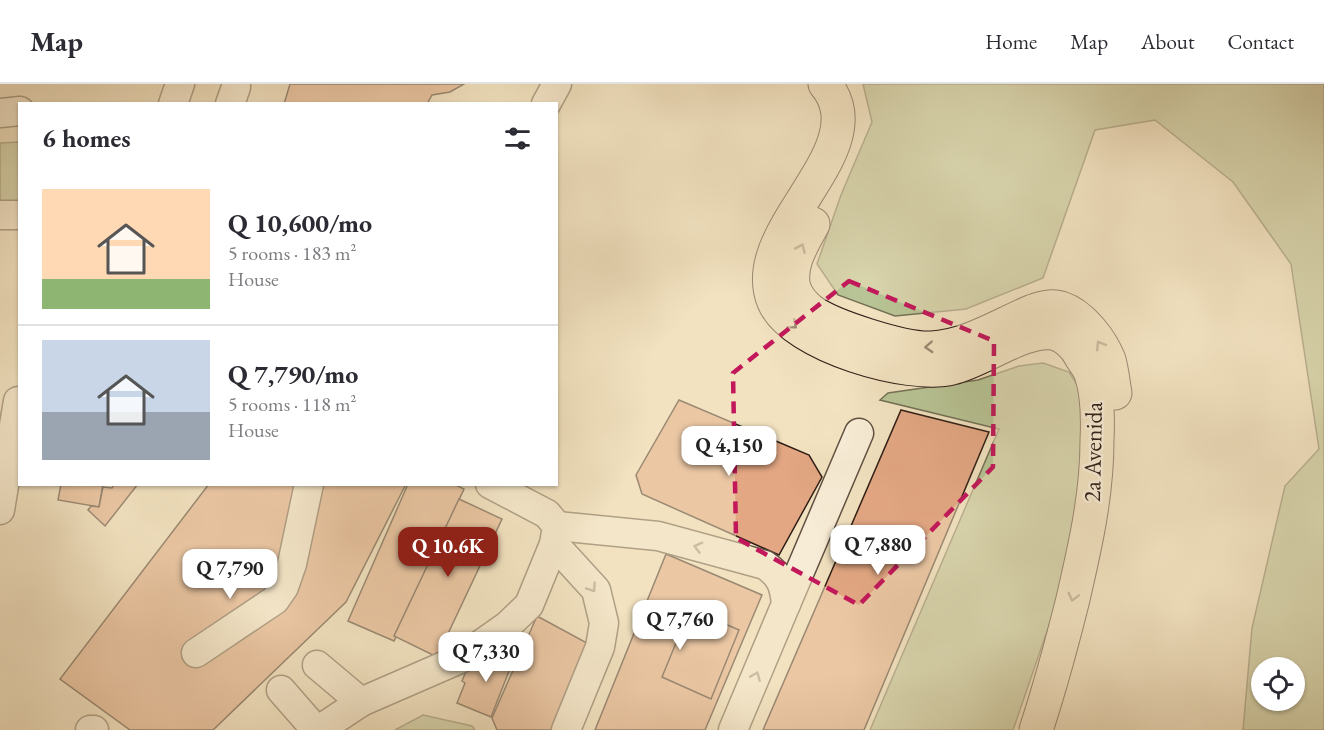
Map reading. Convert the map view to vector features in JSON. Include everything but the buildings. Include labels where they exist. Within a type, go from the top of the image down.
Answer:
[{"type":"main road","name":"2a Avenida","points":[[825,84],[831,91],[835,106],[837,120],[834,141],[823,167],[783,232],[770,264],[770,291],[780,313],[804,334],[824,344],[901,368],[920,371],[955,368],[976,361],[1031,335],[1054,333],[1069,341],[1091,373],[1098,419],[1094,497],[1083,556],[1058,661],[1036,730]]},
{"type":"main road","name":"2a Avenida","points":[[842,84],[849,110],[848,149],[838,177],[795,264],[793,279],[802,303],[826,319],[882,340],[916,348],[931,348],[968,341],[1033,311],[1044,308],[1061,308],[1087,327],[1102,346],[1109,361],[1113,377],[1117,420],[1113,498],[1091,616],[1060,730]]},
{"type":"lane","points":[[174,102],[180,84]]},
{"type":"lane","points":[[188,102],[193,84]]},
{"type":"lane","points":[[547,102],[557,84]]},
{"type":"lane","points":[[0,113],[18,111]]},
{"type":"lane","points":[[0,128],[18,128]]},
{"type":"lane","points":[[0,215],[18,215]]},
{"type":"lane","points":[[0,222],[18,222]]},
{"type":"lane","points":[[0,510],[13,404]]},
{"type":"lane","points":[[733,730],[859,433]]},
{"type":"lane","points":[[196,652],[275,600],[284,587],[292,564],[309,486]]},
{"type":"lane","points":[[494,486],[547,514],[555,535],[596,590],[604,623],[600,647],[566,730]]},
{"type":"lane","points":[[555,535],[658,536],[765,565],[777,573],[785,590],[786,604]]},
{"type":"lane","points":[[281,690],[317,730],[361,702],[460,659],[507,626],[529,605],[555,535]]},
{"type":"lane","points":[[317,665],[361,702]]},
{"type":"highlighted area","points":[[849,281],[994,341],[993,467],[859,605],[736,538],[733,373]]},
{"type":"green space","points":[[863,84],[1324,84],[1324,730],[1243,730],[1252,628],[1285,486],[1319,449],[1291,264],[1233,182],[1155,120],[1095,130],[1043,278],[966,309],[895,316],[838,295],[817,264],[841,195],[872,122]]},
{"type":"green space","points":[[18,142],[18,202],[0,202],[0,143]]},
{"type":"green space","points":[[1043,363],[1069,372],[1083,394],[1077,544],[1013,730],[870,730],[999,429],[880,400],[888,393],[978,380],[1019,366]]},
{"type":"green space","points":[[423,715],[472,726],[475,730],[395,730]]}]
